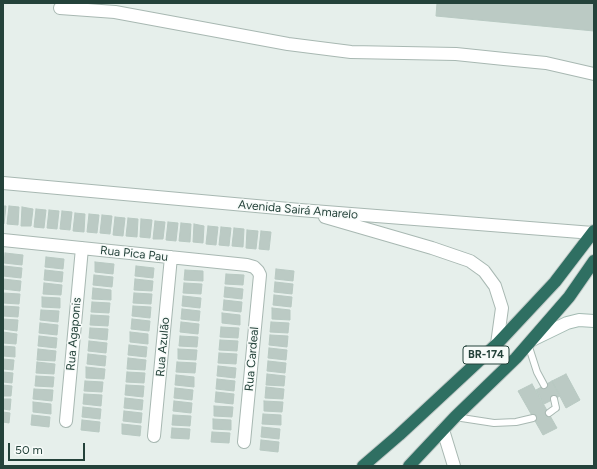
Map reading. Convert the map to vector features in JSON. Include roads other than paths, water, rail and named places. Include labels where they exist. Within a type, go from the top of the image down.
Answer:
[{"type":"highway","name":"BR-174","points":[[363,466],[399,435],[497,344],[555,282],[593,232]]},
{"type":"highway","name":"BR-174","points":[[409,466],[529,342],[569,297],[594,261]]},
{"type":"street","points":[[60,8],[115,12],[288,44],[351,52],[456,54],[504,58],[546,63],[594,74]]},
{"type":"street","name":"Avenida Sairá Amarelo","points":[[3,183],[300,210],[593,232]]},
{"type":"street","points":[[300,210],[432,248],[470,261],[484,271],[495,286],[502,308],[497,344]]},
{"type":"street","name":"Rua Pica Pau","points":[[3,240],[247,265],[254,267],[260,275]]},
{"type":"street","name":"Rua Agaponis","points":[[66,421],[82,248]]},
{"type":"street","name":"Rua Azulão","points":[[154,436],[171,257]]},
{"type":"street","name":"Rua Cardeal","points":[[244,442],[260,275]]},
{"type":"street","name":"BR-174","points":[[529,342],[579,320],[594,321]]},
{"type":"street","points":[[443,430],[454,466]]},
{"type":"lane","points":[[529,342],[537,372],[544,386]]},
{"type":"lane","points":[[548,412],[556,408],[554,399]]},
{"type":"lane","points":[[455,417],[494,423],[516,422],[533,418]]}]
